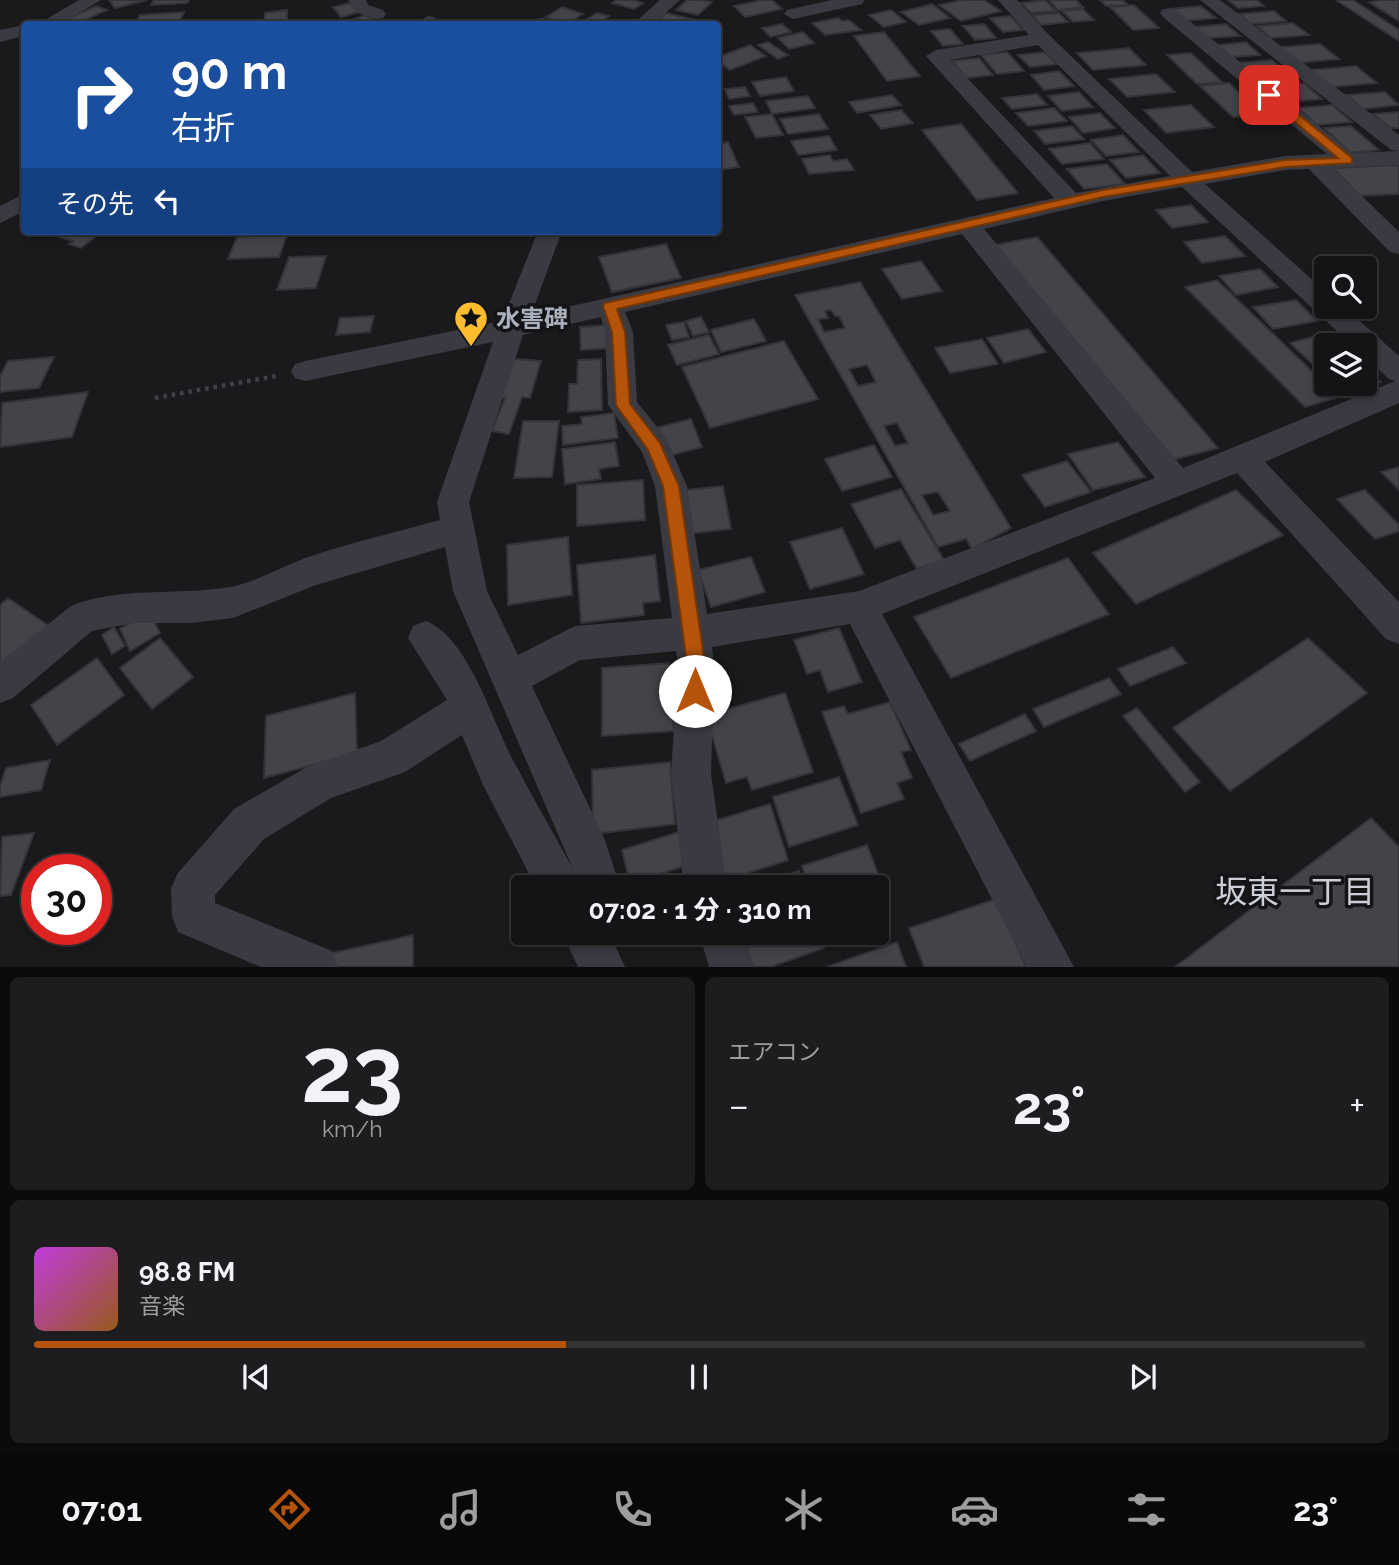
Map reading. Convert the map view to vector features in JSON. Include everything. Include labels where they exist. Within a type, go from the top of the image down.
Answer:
[{"type":"street","points":[[53,21],[92,0]]},
{"type":"street","points":[[357,0],[361,8],[377,14]]},
{"type":"street","points":[[646,21],[671,0]]},
{"type":"street","points":[[1009,0],[1042,39],[1186,179],[1399,372]]},
{"type":"street","points":[[1209,0],[1399,145]]},
{"type":"street","points":[[793,14],[849,1]]},
{"type":"street","points":[[1169,13],[1348,161]]},
{"type":"street","points":[[0,36],[21,32]]},
{"type":"street","points":[[1042,39],[936,56],[1070,201]]},
{"type":"street","points":[[305,371],[514,328],[1070,201],[1285,163],[1399,158]]},
{"type":"street","points":[[1315,162],[1399,246]]},
{"type":"street","points":[[0,216],[21,203]]},
{"type":"street","points":[[968,225],[1177,483]]},
{"type":"street","points":[[549,235],[495,373],[453,502],[470,591],[590,855],[596,875]]},
{"type":"street","points":[[610,306],[619,332],[623,405],[655,447],[671,486],[696,664],[691,774],[704,875]]},
{"type":"street","points":[[510,680],[575,643],[692,633],[859,607],[1242,458],[1399,391]]},
{"type":"street","points":[[1242,458],[1399,627]]},
{"type":"street","points":[[0,684],[83,617],[133,607],[191,607],[233,601],[312,571],[458,529]]},
{"type":"street","points":[[859,607],[1052,967]]},
{"type":"street","points":[[426,638],[457,679],[497,771],[553,875]]},
{"type":"street","points":[[316,967],[194,916],[193,888],[249,824],[321,781],[391,758],[469,708]]},
{"type":"street","points":[[591,945],[603,967]]},
{"type":"street","points":[[609,945],[610,967]]},
{"type":"street","points":[[725,945],[732,967]]},
{"type":"path","points":[[155,398],[305,371]]},
{"type":"building","points":[[109,0],[147,0],[115,8]]},
{"type":"building","points":[[154,0],[189,0],[187,3],[151,5]]},
{"type":"building","points":[[616,0],[643,3],[634,9],[612,3]]},
{"type":"building","points":[[687,0],[712,2],[698,15],[676,10]]},
{"type":"building","points":[[772,0],[782,9],[745,17],[734,6]]},
{"type":"building","points":[[962,0],[984,0],[1001,11],[961,21],[939,5]]},
{"type":"building","points":[[1045,0],[1056,11],[1031,13],[1021,3]]},
{"type":"building","points":[[1049,0],[1076,0],[1083,7],[1058,10]]},
{"type":"building","points":[[1100,0],[1123,0],[1128,5],[1106,6]]},
{"type":"building","points":[[1228,0],[1257,0],[1264,6],[1238,8]]},
{"type":"building","points":[[1336,0],[1353,0],[1399,30],[1399,41]]},
{"type":"building","points":[[1383,0],[1399,0],[1399,21],[1369,2]]},
{"type":"building","points":[[350,3],[359,12],[341,17],[333,7]]},
{"type":"building","points":[[932,4],[950,18],[919,25],[901,12]]},
{"type":"building","points":[[1134,5],[1159,28],[1133,30],[1110,7]]},
{"type":"building","points":[[96,6],[107,10],[83,21],[64,20]]},
{"type":"building","points":[[1201,6],[1216,18],[1183,21],[1169,9]]},
{"type":"building","points":[[562,7],[583,14],[572,21],[558,21],[546,17]]},
{"type":"building","points":[[1083,9],[1094,20],[1073,22],[1062,11]]},
{"type":"building","points":[[287,10],[287,21],[264,21],[265,13]]},
{"type":"building","points":[[891,10],[906,22],[884,27],[869,15]]},
{"type":"building","points":[[1274,11],[1286,21],[1251,24],[1239,14]]},
{"type":"building","points":[[184,12],[180,21],[137,21],[140,15]]},
{"type":"building","points":[[597,13],[609,16],[602,21],[584,21]]},
{"type":"building","points":[[666,13],[692,19],[690,21],[657,21]]},
{"type":"building","points":[[1059,13],[1068,22],[1041,25],[1032,15]]},
{"type":"building","points":[[365,15],[378,21],[350,21]]},
{"type":"building","points":[[1010,16],[1023,30],[1003,32],[990,18]]},
{"type":"building","points":[[838,18],[842,21],[849,20],[861,30],[825,35],[812,23]]},
{"type":"building","points":[[1293,23],[1309,35],[1271,38],[1257,26]]},
{"type":"building","points":[[782,24],[791,32],[770,37],[762,28]]},
{"type":"building","points":[[984,24],[996,38],[975,40],[963,26]]},
{"type":"building","points":[[1226,24],[1240,36],[1209,38],[1195,27]]},
{"type":"building","points":[[950,29],[963,44],[943,46],[931,31]]},
{"type":"building","points":[[803,32],[814,43],[789,49],[778,38]]},
{"type":"building","points":[[884,32],[920,76],[887,81],[854,36]]},
{"type":"building","points":[[768,42],[788,55],[778,59],[758,45]]},
{"type":"building","points":[[1246,42],[1260,55],[1232,57],[1218,45]]},
{"type":"building","points":[[1320,44],[1339,59],[1298,63],[1280,47]]},
{"type":"building","points":[[750,45],[766,56],[730,70],[721,63],[721,56]]},
{"type":"building","points":[[1129,48],[1146,65],[1093,70],[1077,53]]},
{"type":"building","points":[[1007,52],[1024,71],[997,74],[981,55]]},
{"type":"building","points":[[1045,52],[1057,64],[1030,67],[1018,55]]},
{"type":"building","points":[[1191,53],[1222,82],[1197,84],[1167,55]]},
{"type":"building","points":[[979,58],[993,75],[966,78],[952,61]]},
{"type":"building","points":[[1272,60],[1291,77],[1258,79],[1239,63]]},
{"type":"building","points":[[1356,66],[1377,83],[1331,87],[1311,70]]},
{"type":"building","points":[[1059,71],[1074,86],[1044,90],[1031,75]]},
{"type":"building","points":[[1156,74],[1175,92],[1127,97],[1109,79]]},
{"type":"building","points":[[786,77],[794,91],[760,96],[752,82]]},
{"type":"building","points":[[1229,83],[1262,114],[1233,117],[1200,86]]},
{"type":"building","points":[[1304,83],[1322,99],[1287,102],[1269,86]]},
{"type":"building","points":[[745,87],[750,96],[729,99],[725,89]]},
{"type":"building","points":[[1079,92],[1093,107],[1062,111],[1048,96]]},
{"type":"building","points":[[1385,92],[1399,105],[1363,109],[1347,95]]},
{"type":"building","points":[[1037,94],[1047,105],[1012,109],[1002,98]]},
{"type":"building","points":[[892,95],[901,105],[857,113],[849,102]]},
{"type":"building","points":[[808,96],[815,108],[772,114],[766,101]]},
{"type":"building","points":[[753,103],[758,112],[734,115],[729,106]]},
{"type":"building","points":[[1191,105],[1214,127],[1166,133],[1144,110]]},
{"type":"building","points":[[1332,105],[1352,122],[1317,125],[1298,108]]},
{"type":"building","points":[[1054,108],[1067,121],[1028,126],[1016,113]]},
{"type":"building","points":[[901,110],[913,123],[881,129],[870,115]]},
{"type":"building","points":[[1399,112],[1399,128],[1390,128],[1373,114]]},
{"type":"building","points":[[1100,113],[1115,128],[1083,133],[1069,117]]},
{"type":"building","points":[[772,114],[783,135],[756,138],[745,117]]},
{"type":"building","points":[[819,114],[828,129],[788,134],[780,119]]},
{"type":"building","points":[[961,124],[1018,193],[977,200],[922,130]]},
{"type":"building","points":[[1072,126],[1084,139],[1045,144],[1034,131]]},
{"type":"building","points":[[1351,126],[1379,150],[1351,153],[1324,128]]},
{"type":"building","points":[[1123,135],[1139,152],[1106,156],[1091,140]]},
{"type":"building","points":[[829,136],[837,150],[798,155],[791,141]]},
{"type":"building","points":[[728,142],[739,167],[721,170],[721,143]]},
{"type":"building","points":[[1090,143],[1104,159],[1062,164],[1049,149]]},
{"type":"building","points":[[830,155],[833,161],[847,159],[854,170],[809,174],[802,159]]},
{"type":"building","points":[[1143,155],[1160,173],[1126,178],[1110,160]]},
{"type":"building","points":[[1107,164],[1125,184],[1084,189],[1067,169]]},
{"type":"building","points":[[1399,165],[1399,194],[1360,196],[1333,168]]},
{"type":"building","points":[[1191,205],[1208,222],[1172,228],[1156,210]]},
{"type":"building","points":[[98,235],[81,248],[69,244],[73,241],[60,237]]},
{"type":"building","points":[[287,235],[279,257],[228,259],[237,237]]},
{"type":"building","points":[[1225,236],[1245,256],[1202,263],[1184,242]]},
{"type":"building","points":[[1037,237],[1218,448],[1168,461],[995,245]]},
{"type":"building","points":[[666,244],[681,278],[612,292],[599,257]]},
{"type":"building","points":[[326,256],[316,288],[277,290],[289,257]]},
{"type":"building","points":[[921,261],[942,291],[902,299],[882,269]]},
{"type":"building","points":[[1260,269],[1278,287],[1236,295],[1219,276]]},
{"type":"building","points":[[1217,280],[1314,373],[1314,396],[1339,397],[1305,407],[1185,287]]},
{"type":"building","points":[[860,282],[1011,528],[972,549],[966,539],[938,547],[795,295]],"holes":[[[831,310],[835,316],[839,316],[845,328],[824,332],[818,319],[828,318],[825,311]],[[867,365],[876,382],[858,386],[849,369]],[[897,423],[908,443],[895,446],[884,426]],[[938,492],[950,511],[933,515],[922,495]]]},
{"type":"building","points":[[1296,300],[1317,321],[1273,329],[1253,307]]},
{"type":"building","points":[[374,316],[370,332],[336,335],[340,318]]},
{"type":"building","points":[[701,317],[709,332],[693,336],[686,321]]},
{"type":"building","points":[[754,319],[766,341],[721,352],[711,330]]},
{"type":"building","points":[[684,322],[689,337],[672,340],[666,325]]},
{"type":"building","points":[[610,325],[611,348],[581,350],[580,327]]},
{"type":"building","points":[[1028,329],[1046,352],[1004,363],[987,338]]},
{"type":"building","points":[[709,335],[719,354],[677,365],[668,345]]},
{"type":"building","points":[[1314,337],[1314,365],[1290,343]]},
{"type":"building","points":[[982,339],[998,364],[950,373],[935,348]]},
{"type":"building","points":[[784,341],[818,399],[710,428],[682,367]]},
{"type":"building","points":[[54,357],[39,388],[0,392],[0,376],[8,361]]},
{"type":"building","points":[[514,359],[541,361],[530,398],[522,397],[509,434],[492,431],[505,398],[498,397]]},
{"type":"building","points":[[601,359],[602,410],[568,412],[569,384],[577,384],[578,360]]},
{"type":"building","points":[[88,392],[72,437],[0,447],[2,403]]},
{"type":"building","points":[[614,413],[618,438],[563,445],[562,426],[582,424],[581,417]]},
{"type":"building","points":[[691,419],[702,447],[668,456],[656,428]]},
{"type":"building","points":[[523,421],[559,421],[552,477],[514,478]]},
{"type":"building","points":[[615,442],[619,466],[599,469],[601,479],[565,484],[562,449]]},
{"type":"building","points":[[1118,442],[1145,477],[1093,490],[1068,454]]},
{"type":"building","points":[[874,445],[892,477],[842,491],[825,459]]},
{"type":"building","points":[[1067,461],[1091,492],[1045,507],[1022,475]]},
{"type":"building","points":[[1399,467],[1399,490],[1381,472]]},
{"type":"building","points":[[643,480],[645,520],[577,526],[577,485]]},
{"type":"building","points":[[723,486],[731,529],[685,534],[679,491]]},
{"type":"building","points":[[901,489],[944,560],[917,569],[900,540],[875,548],[851,504]]},
{"type":"building","points":[[1236,490],[1283,535],[1136,604],[1093,553]]},
{"type":"building","points":[[1365,490],[1399,525],[1399,531],[1375,539],[1337,499]]},
{"type":"building","points":[[842,528],[864,574],[810,589],[790,542]]},
{"type":"building","points":[[568,537],[572,595],[508,605],[507,545]]},
{"type":"building","points":[[655,555],[660,601],[643,603],[644,615],[581,623],[577,565]]},
{"type":"building","points":[[751,557],[765,592],[711,607],[698,570]]},
{"type":"building","points":[[1068,558],[1109,614],[951,678],[914,617]]},
{"type":"building","points":[[8,598],[49,626],[0,671],[0,605]]},
{"type":"building","points":[[149,612],[160,633],[130,651],[120,629]]},
{"type":"building","points":[[114,627],[125,646],[112,654],[102,635]]},
{"type":"building","points":[[839,628],[862,682],[828,692],[820,670],[807,674],[794,640]]},
{"type":"building","points":[[160,638],[193,677],[152,709],[120,668]]},
{"type":"building","points":[[1308,638],[1367,693],[1230,791],[1173,728]]},
{"type":"building","points":[[1173,647],[1186,663],[1130,686],[1118,669]]},
{"type":"building","points":[[97,658],[124,695],[57,745],[31,705]]},
{"type":"building","points":[[670,663],[674,731],[602,736],[602,668]]},
{"type":"building","points":[[1109,678],[1121,694],[1044,727],[1033,709]]},
{"type":"building","points":[[355,693],[357,753],[264,778],[266,716]]},
{"type":"building","points":[[785,693],[813,772],[752,790],[747,777],[726,783],[706,715]]},
{"type":"building","points":[[890,702],[911,750],[901,752],[912,778],[897,783],[904,799],[861,813],[822,712],[844,706],[848,714]]},
{"type":"building","points":[[1137,708],[1200,782],[1185,792],[1123,716]]},
{"type":"building","points":[[1025,714],[1036,731],[970,761],[959,744]]},
{"type":"building","points":[[50,760],[41,790],[0,797],[0,786],[6,768]]},
{"type":"building","points":[[670,762],[675,824],[593,834],[592,770]]},
{"type":"building","points":[[839,777],[858,825],[789,847],[773,797]]},
{"type":"building","points":[[770,804],[788,860],[742,875],[715,875],[701,825]]},
{"type":"building","points":[[1371,818],[1399,847],[1399,967],[1175,967]]},
{"type":"building","points":[[682,831],[690,864],[657,875],[628,875],[622,850]]},
{"type":"building","points":[[34,833],[26,854],[21,854],[21,868],[11,895],[0,896],[2,837]]},
{"type":"building","points":[[867,845],[879,875],[805,875],[802,866]]},
{"type":"building","points":[[996,899],[1026,967],[924,967],[909,928]]},
{"type":"building","points":[[413,935],[413,967],[331,967],[332,953]]},
{"type":"building","points":[[897,942],[906,967],[827,967],[889,945]]},
{"type":"building","points":[[746,945],[823,945],[824,948],[771,967],[752,967]]},
{"type":"place","name":"水害碑","points":[[471,348]]},
{"type":"district","name":"坂東一丁目","points":[[1295,891]]},
{"type":"route","points":[[695,691],[696,664],[671,486],[655,447],[623,405],[619,332],[610,306],[1103,194],[1285,163],[1348,161],[1269,95]]}]
